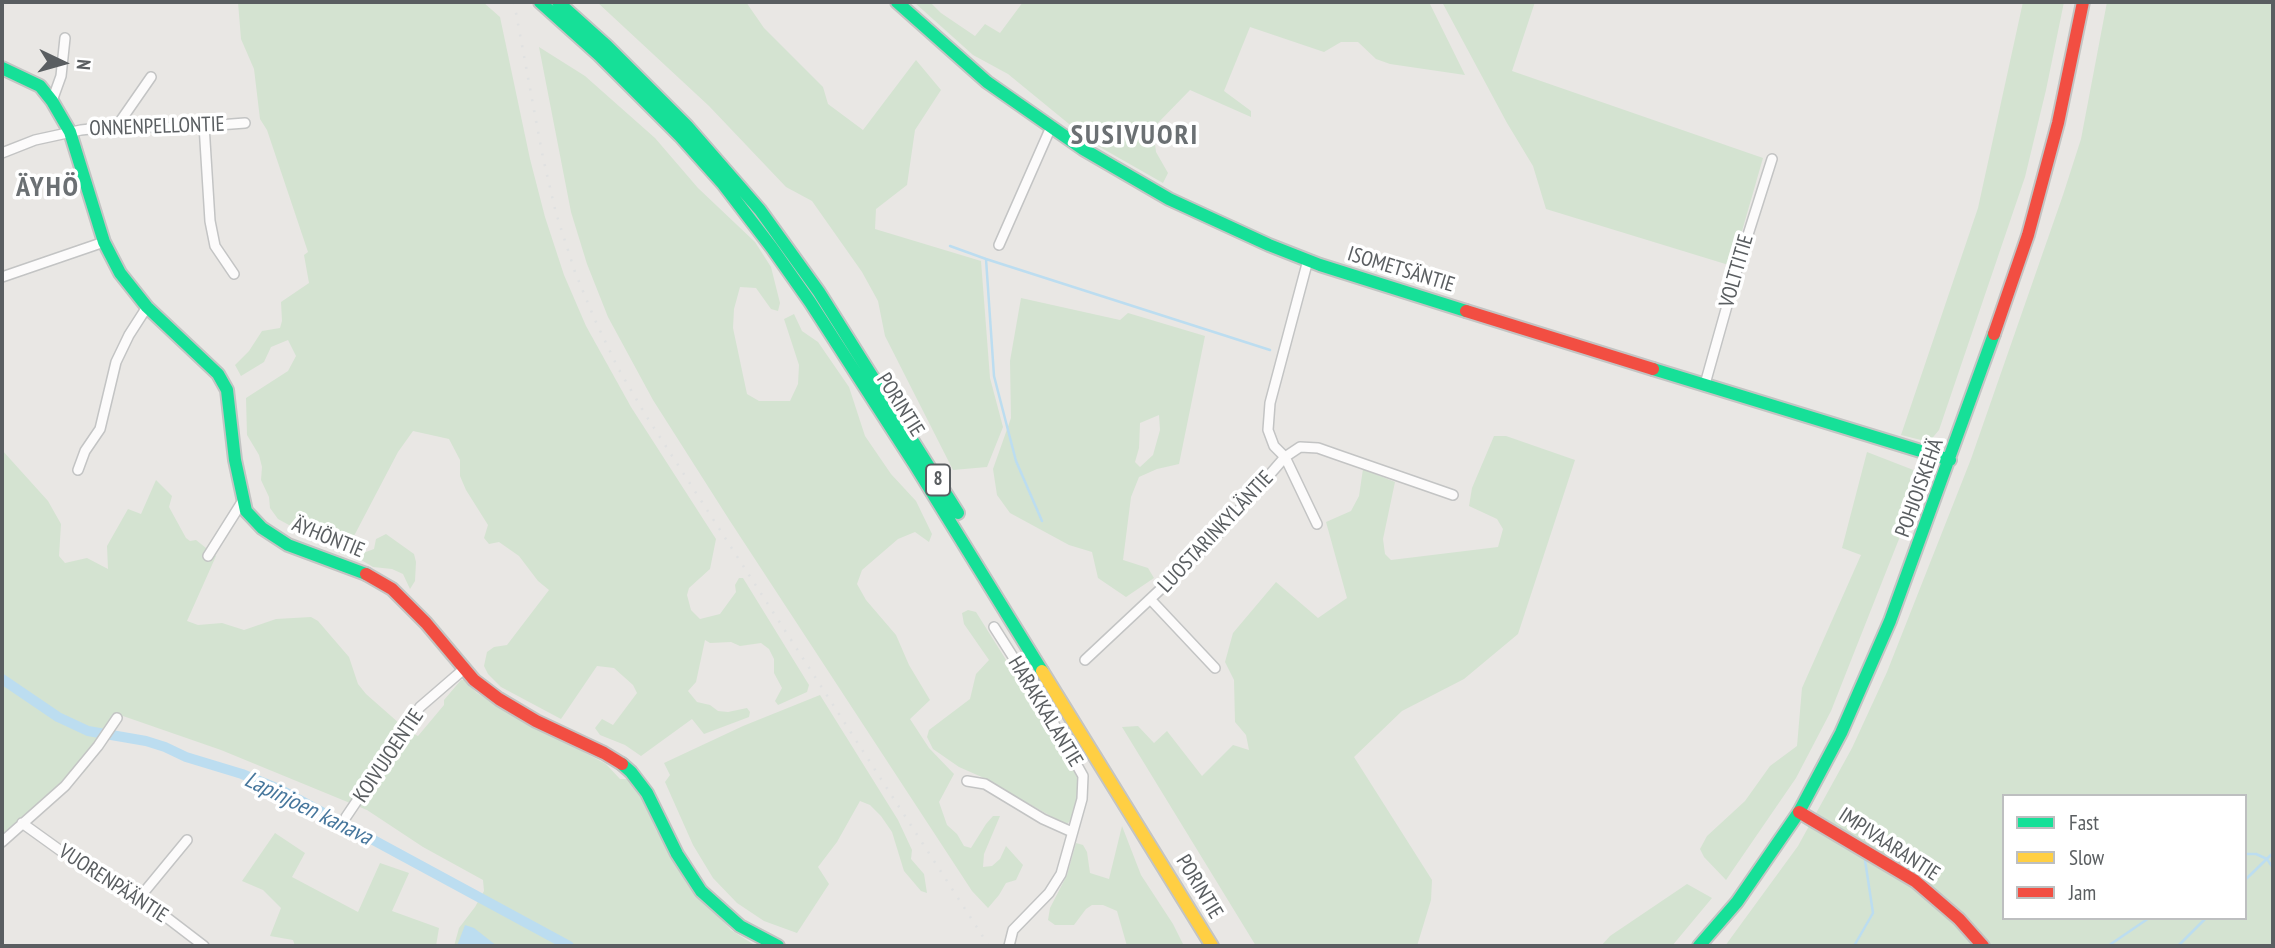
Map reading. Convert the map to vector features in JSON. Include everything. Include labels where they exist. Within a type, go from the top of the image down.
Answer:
[{"type":"main road","name":"PORINTIE","points":[[540,2],[603,51],[687,126],[733,177],[819,292],[1224,946]]},
{"type":"main road","name":"PORINTIE","points":[[558,2],[723,184],[810,302],[967,548],[1211,946]]},
{"type":"main road","name":"ISOMETSÄNTIE","points":[[897,2],[987,82],[1051,127],[1169,200],[1258,240],[1308,260],[1951,460]]},
{"type":"main road","name":"POHJOISKEHÄ","points":[[1699,946],[1737,902],[1799,812],[1841,733],[1879,646],[1951,460],[2028,235],[2058,123],[2084,2]]},
{"type":"main road","points":[[2,68],[40,86],[52,101],[70,132],[104,242],[120,273],[147,307],[218,374],[226,390],[242,502]]},
{"type":"main road","name":"ÄYHÖNTIE","points":[[242,502],[246,511],[262,528],[281,541],[310,555],[364,573],[392,589],[426,622],[464,670],[499,699],[536,721],[604,753],[631,772],[647,793],[677,854],[701,891],[740,926],[778,946]]},
{"type":"main road","name":"IMPIVAARANTIE","points":[[1799,812],[1915,881],[1958,919],[1983,946]]},
{"type":"street","points":[[52,101],[61,76],[65,38]]},
{"type":"street","points":[[117,126],[151,77]]},
{"type":"street","name":"ONNENPELLONTIE","points":[[2,153],[35,140],[117,126],[179,128],[245,123]]},
{"type":"street","points":[[204,125],[210,221],[215,246],[234,274]]},
{"type":"street","points":[[999,245],[1051,127]]},
{"type":"street","name":"VOLTTITIE","points":[[1705,384],[1772,159]]},
{"type":"street","points":[[2,277],[104,242]]},
{"type":"street","name":"LUOSTARINKYLÄNTIE","points":[[1085,660],[1212,541],[1285,457],[1274,446],[1268,430],[1270,403],[1308,260]]},
{"type":"street","points":[[78,470],[85,451],[100,429],[116,362],[147,307]]},
{"type":"street","points":[[1317,524],[1285,457],[1300,447],[1318,448],[1453,495]]},
{"type":"street","points":[[208,556],[242,502]]},
{"type":"street","points":[[1151,600],[1215,668]]},
{"type":"street","name":"HARAKKALANTIE","points":[[994,627],[1043,704],[1083,776],[1082,799],[1061,874],[1049,892],[1013,930],[1009,946]]},
{"type":"street","name":"KOIVUJOENTIE","points":[[346,817],[420,707],[464,670]]},
{"type":"street","points":[[2,842],[65,786],[100,744],[117,718]]},
{"type":"street","points":[[967,781],[985,784],[1043,819],[1072,832]]},
{"type":"street","name":"VUORENPÄÄNTIE","points":[[22,823],[86,869],[139,897],[204,946]]},
{"type":"street","points":[[139,897],[187,840]]},
{"type":"green space","points":[[238,2],[483,2],[500,17],[530,159],[564,275],[586,326],[631,407],[716,539],[710,569],[689,588],[687,595],[691,610],[700,619],[720,614],[736,592],[735,585],[739,578],[743,578],[809,685],[807,692],[778,705],[775,701],[782,688],[774,673],[774,659],[769,649],[761,643],[740,646],[731,642],[710,643],[705,640],[696,682],[688,691],[697,702],[710,705],[718,711],[747,708],[749,717],[704,734],[692,719],[641,756],[625,745],[600,735],[595,728],[602,719],[613,725],[637,693],[633,685],[614,668],[597,666],[561,719],[501,687],[484,666],[487,652],[494,647],[507,645],[549,590],[538,581],[519,556],[499,542],[489,544],[484,538],[488,525],[466,490],[460,476],[460,460],[449,439],[413,431],[398,452],[344,555],[278,519],[270,508],[269,497],[261,480],[259,455],[247,435],[246,398],[288,371],[296,356],[288,340],[271,347],[264,362],[241,376],[235,365],[249,351],[262,331],[280,328],[281,302],[309,283],[304,255],[308,252],[267,130],[260,119],[254,69],[241,39]]},
{"type":"green space","points":[[597,2],[746,2],[764,28],[823,87],[828,104],[863,130],[916,60],[941,90],[915,130],[907,185],[876,209],[875,229],[981,261],[990,378],[1003,427],[987,467],[953,470],[885,336],[878,301],[862,272],[812,201],[786,187],[709,106]]},
{"type":"green space","points":[[914,2],[930,2],[941,13],[975,36],[985,24],[1000,33],[1023,2],[1429,2],[1465,75],[1390,64],[1376,59],[1358,42],[1341,42],[1324,52],[1250,27],[1224,91],[1251,111],[1251,117],[1190,90],[1153,128],[1156,152],[1168,173],[1163,183],[1091,142],[1008,74],[973,55]]},
{"type":"green space","points":[[1442,2],[1535,2],[1512,71],[1763,158],[1732,266],[1546,209],[1533,166]]},
{"type":"green space","points":[[2023,2],[2064,2],[2025,177],[1939,430],[1929,442],[1901,435],[1978,208]]},
{"type":"green space","points":[[2107,2],[2273,2],[2273,946],[1725,946],[1798,846],[1852,748],[1887,672],[1971,459],[2081,139]]},
{"type":"green space","points":[[539,47],[585,76],[655,138],[698,188],[755,242],[771,267],[780,303],[778,311],[771,309],[756,288],[740,287],[734,309],[733,328],[747,394],[759,401],[790,401],[798,384],[799,365],[784,319],[794,314],[802,331],[818,342],[849,387],[865,436],[891,474],[916,501],[932,534],[929,542],[915,532],[898,539],[862,570],[857,584],[866,600],[896,635],[909,665],[930,700],[910,719],[929,748],[954,774],[939,802],[947,825],[957,834],[964,846],[971,848],[993,816],[1000,816],[984,854],[983,867],[992,866],[1000,859],[1006,846],[1023,865],[1016,880],[1006,883],[988,908],[972,891],[730,521],[653,400],[608,317],[587,264],[571,212]]},
{"type":"green space","points":[[1021,298],[1120,320],[1128,313],[1205,336],[1179,464],[1139,477],[1131,497],[1123,560],[1148,568],[1154,578],[1126,597],[1098,578],[1092,552],[1069,545],[1010,513],[997,495],[993,469],[1011,418],[1010,361]],"holes":[[[1159,415],[1160,430],[1153,455],[1140,467],[1135,462],[1139,448],[1140,423]]]},
{"type":"green space","points":[[1494,436],[1506,436],[1575,460],[1518,634],[1464,679],[1402,711],[1354,757],[1432,880],[1431,900],[1417,946],[1256,946],[1122,727],[1138,726],[1154,743],[1167,731],[1202,776],[1233,745],[1249,750],[1246,735],[1235,722],[1234,680],[1225,662],[1233,633],[1276,582],[1318,618],[1347,598],[1326,522],[1351,511],[1359,496],[1363,469],[1395,482],[1383,539],[1385,554],[1391,560],[1498,547],[1503,529],[1497,519],[1469,506],[1472,488]]},
{"type":"green space","points":[[2,450],[48,501],[61,524],[59,556],[65,563],[87,558],[108,569],[107,546],[128,509],[141,514],[156,480],[172,496],[169,507],[186,538],[190,541],[196,540],[216,556],[187,621],[198,625],[222,623],[244,630],[276,619],[311,617],[318,621],[349,657],[358,684],[366,694],[408,731],[418,736],[444,705],[444,700],[461,680],[464,680],[477,693],[508,712],[606,764],[620,779],[627,779],[637,788],[657,832],[662,834],[693,889],[731,930],[756,946],[454,946],[459,928],[484,891],[483,880],[423,847],[367,810],[221,750],[123,716],[87,769],[56,801],[2,847]]},
{"type":"green space","points":[[1867,452],[1916,471],[1919,477],[1914,501],[1831,711],[1796,778],[1726,880],[1700,849],[1707,836],[1745,801],[1770,766],[1797,746],[1802,688],[1861,555],[1842,548]]},
{"type":"green space","points":[[386,534],[414,554],[415,581],[410,589],[403,574],[392,569],[373,567],[358,558],[374,549],[376,539]]},
{"type":"green space","points":[[968,610],[976,612],[1077,773],[1077,802],[1072,819],[1066,825],[984,778],[959,767],[933,749],[927,737],[929,730],[970,699],[976,674],[989,660],[964,624],[962,613]]},
{"type":"green space","points":[[820,695],[898,820],[912,850],[911,859],[924,874],[927,893],[921,891],[904,871],[892,832],[881,816],[870,805],[860,801],[837,842],[818,867],[829,884],[797,933],[764,921],[737,903],[713,878],[693,845],[665,782],[670,775],[664,763],[743,726]]},
{"type":"green space","points":[[1122,826],[1141,875],[1184,946],[1127,946],[1117,911],[1103,905],[1092,905],[1086,909],[1074,925],[1055,925],[1048,920],[1050,908],[1067,875],[1076,843],[1083,845],[1087,852],[1090,873],[1109,879]]},
{"type":"green space","points":[[275,833],[305,853],[292,877],[358,912],[380,863],[409,873],[392,911],[439,928],[436,946],[295,946],[293,940],[270,936],[281,908],[263,890],[242,881]]},
{"type":"green space","points":[[1687,884],[1712,898],[1672,946],[1601,946],[1610,936]]},
{"type":"water","points":[[465,925],[474,928],[497,946],[457,946]]},
{"type":"waterway","points":[[950,246],[986,259]]},
{"type":"waterway","points":[[1042,521],[1016,461],[994,376],[986,259],[1270,350]]},
{"type":"waterway","name":"Lapinjoen kanava","points":[[2,679],[58,717],[88,731],[146,741],[281,790],[569,946]]},
{"type":"waterway","points":[[2247,878],[2273,853]]},
{"type":"waterway","points":[[2247,854],[2256,854],[2267,859],[2273,868]]},
{"type":"waterway","points":[[1854,946],[1873,913],[1865,860]]},
{"type":"waterway","points":[[2108,946],[2146,920]]},
{"type":"waterway","points":[[2178,946],[2204,920]]},
{"type":"railway","points":[[514,2],[556,213],[575,272],[618,368],[645,414],[989,946]]},
{"type":"traffic: fast","points":[[540,2],[599,55],[680,136],[723,184],[772,248],[915,465],[1042,671]]},
{"type":"traffic: fast","points":[[558,2],[607,46],[687,126],[760,210],[819,292],[958,513]]},
{"type":"traffic: fast","points":[[897,2],[987,82],[1083,149],[1169,199],[1320,265],[1466,311]]},
{"type":"traffic: fast","points":[[2,68],[40,86],[52,101],[70,132],[104,242],[120,273],[147,307],[218,374],[227,390],[235,460],[246,511],[262,528],[288,545],[366,574]]},
{"type":"traffic: fast","points":[[1699,946],[1737,902],[1799,812],[1841,733],[1890,621],[1994,334]]},
{"type":"traffic: fast","points":[[1653,369],[1950,460]]},
{"type":"traffic: fast","points":[[622,764],[647,793],[677,854],[701,891],[740,926],[778,946]]},
{"type":"traffic: slow","points":[[1042,671],[1212,946]]},
{"type":"traffic: jam","points":[[1994,334],[2028,235],[2058,123],[2083,2]]},
{"type":"traffic: jam","points":[[1466,311],[1653,369]]},
{"type":"traffic: jam","points":[[366,574],[392,589],[426,623],[474,680],[499,699],[536,721],[622,764]]},
{"type":"traffic: jam","points":[[1799,812],[1915,881],[1959,919],[1983,946]]},
{"type":"district","name":"SUSIVUORI","points":[[1135,136]]},
{"type":"district","name":"ÄYHÖ","points":[[48,188]]}]
